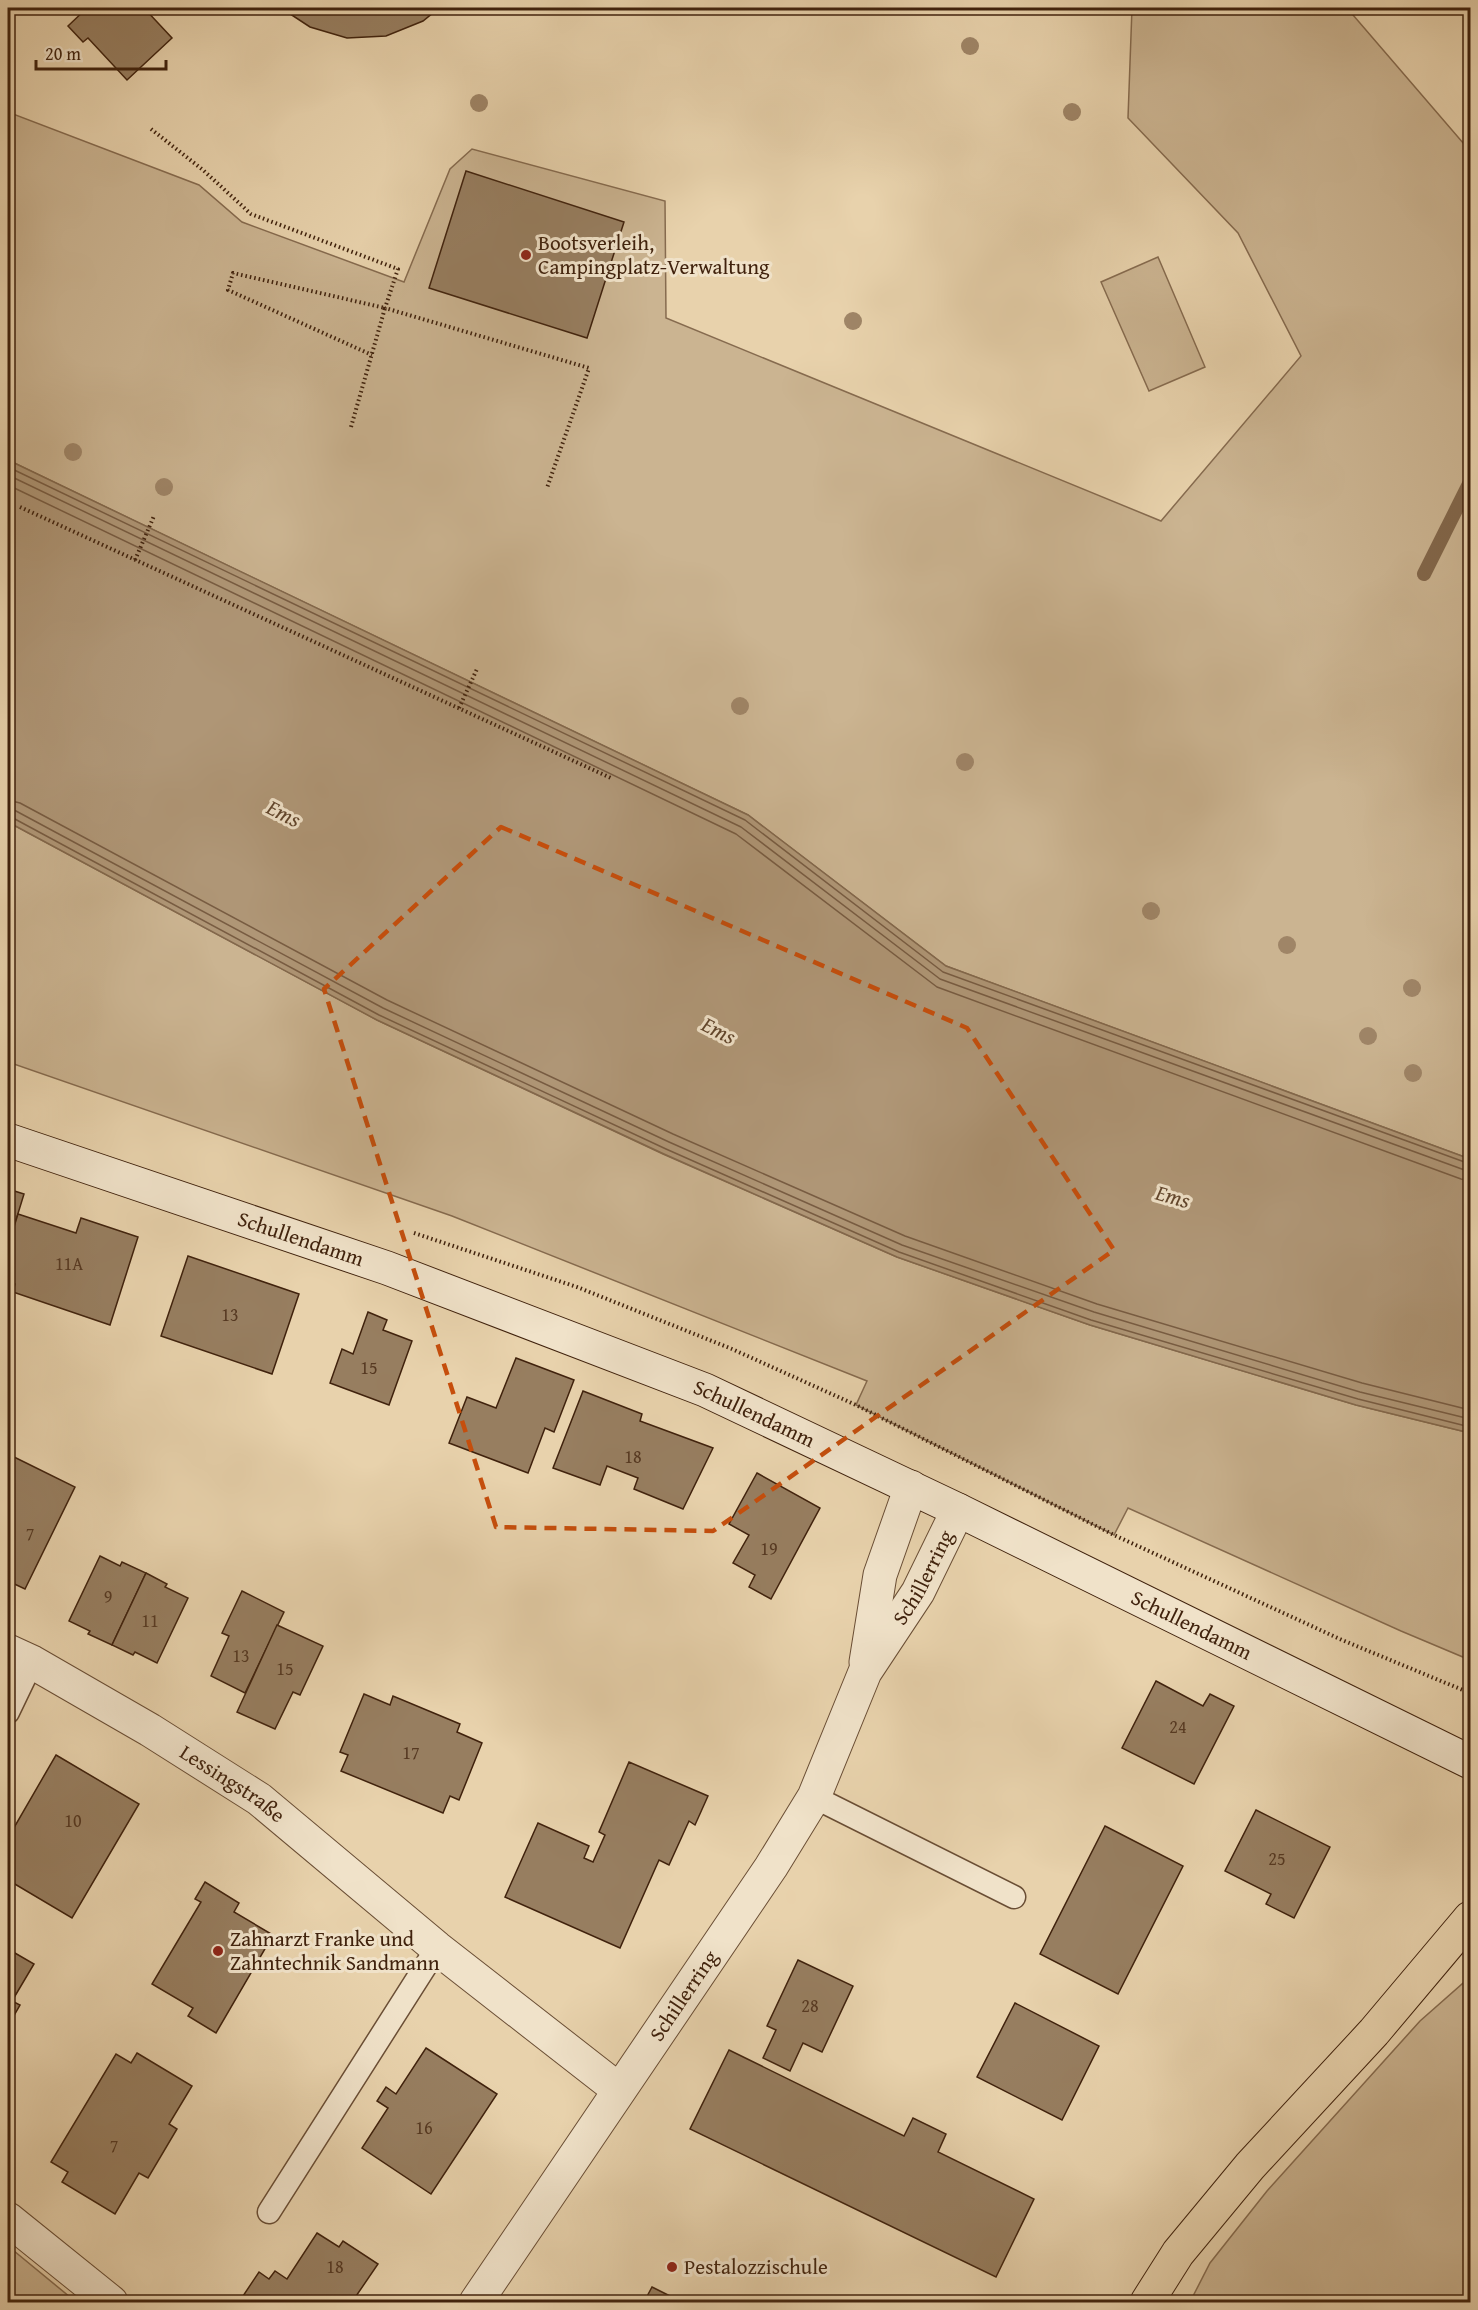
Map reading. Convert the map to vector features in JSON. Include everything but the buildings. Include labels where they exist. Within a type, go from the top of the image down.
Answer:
[{"type":"highway","points":[[1147,2302],[1178,2253],[1250,2166],[1374,2032],[1470,1918]]},
{"type":"highway","points":[[1162,2302],[1178,2253]]},
{"type":"street","name":"Schullendamm","points":[[8,1140],[409,1276],[705,1390],[911,1487],[1470,1762]]},
{"type":"street","name":"Schillerring","points":[[865,1672],[880,1575],[911,1487]]},
{"type":"street","name":"Schillerring","points":[[476,2302],[771,1867],[814,1797],[865,1672],[918,1592],[958,1510]]},
{"type":"street","name":"Lessingstraße","points":[[20,1656],[150,1730],[259,1799],[437,1948],[619,2090]]},
{"type":"street","points":[[8,2219],[111,2302]]},
{"type":"lane","points":[[8,1713],[20,1656]]},
{"type":"lane","points":[[814,1797],[1014,1897]]},
{"type":"lane","points":[[269,2212],[437,1948]]},
{"type":"path","points":[[151,129],[251,214],[398,269],[351,427]]},
{"type":"path","points":[[372,355],[228,290],[233,273],[385,308],[589,368],[547,488]]},
{"type":"path","points":[[20,507],[611,778]]},
{"type":"path","points":[[135,560],[154,516]]},
{"type":"path","points":[[459,708],[477,669]]},
{"type":"highlighted area","points":[[501,827],[967,1028],[1114,1250],[713,1531],[496,1527],[324,989]]},
{"type":"shaded area","points":[[1132,8],[1347,8],[1470,151],[1470,1159],[946,966],[748,815],[8,460],[8,112],[199,185],[242,222],[404,282],[450,169],[472,149],[665,201],[666,318],[1161,521],[1301,356],[1238,233],[1128,118]]},
{"type":"shaded area","points":[[1158,257],[1205,367],[1149,391],[1101,282]]},
{"type":"shaded area","points":[[8,822],[377,1020],[663,1154],[897,1257],[1090,1325],[1356,1405],[1470,1433],[1470,1660],[1128,1508],[1114,1535],[856,1405],[867,1381],[452,1216],[8,1062]]},
{"type":"shaded area","points":[[1470,1977],[1470,2302],[1190,2302],[1210,2263],[1267,2191],[1420,2021]]},
{"type":"shaded area","points":[[8,2246],[76,2302],[8,2302]]},
{"type":"water","name":"Ems","points":[[8,460],[748,815],[946,966],[1470,1159],[1470,1433],[1356,1405],[1090,1325],[897,1257],[664,1154],[377,1020],[8,822]]},
{"type":"waterway","points":[[1424,574],[1470,482]]},
{"type":"place","name":"Bootsverleih, Campingplatz-Verwaltung","points":[[526,255]]},
{"type":"place","name":"Zahnarzt Franke und Zahntechnik Sandmann","points":[[218,1951]]},
{"type":"place","name":"Pestalozzischule","points":[[672,2267]]}]
